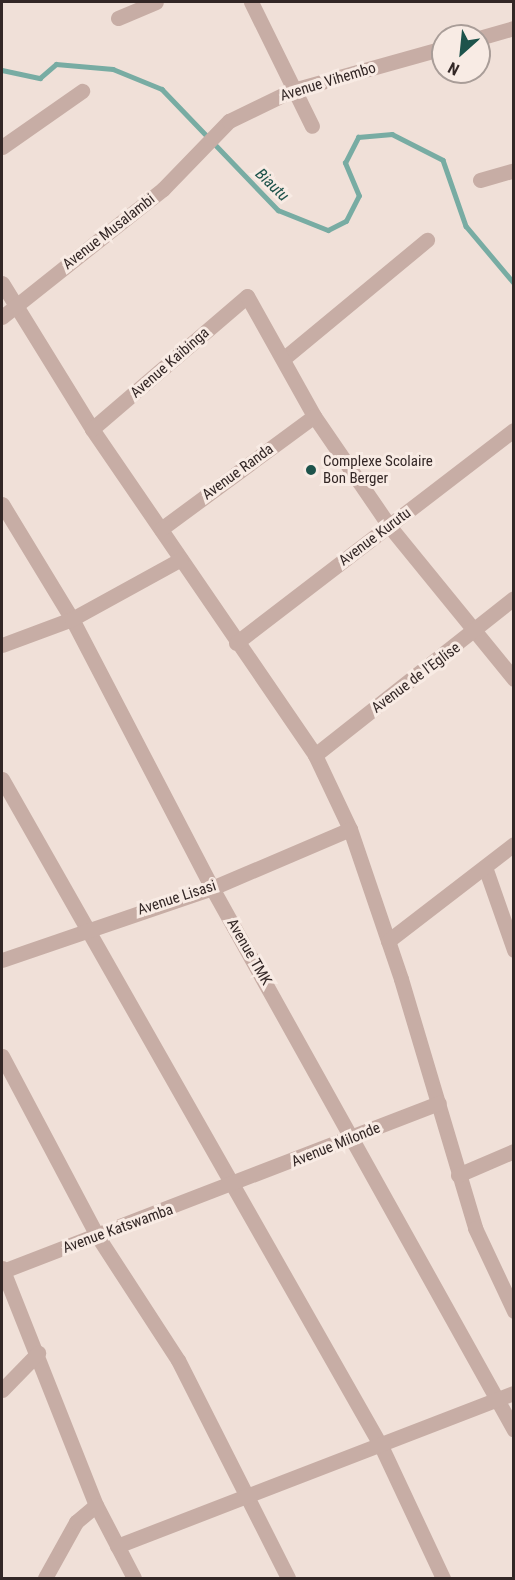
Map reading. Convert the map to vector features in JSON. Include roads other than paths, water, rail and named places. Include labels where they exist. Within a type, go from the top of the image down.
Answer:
[{"type":"street","points":[[118,18],[156,2]]},
{"type":"street","points":[[250,2],[312,126]]},
{"type":"street","points":[[491,34],[513,28]]},
{"type":"street","name":"Avenue Vihembo","points":[[199,155],[222,132],[229,121],[293,90],[431,51]]},
{"type":"street","points":[[2,147],[82,91]]},
{"type":"street","name":"Avenue Musalambi","points":[[2,317],[199,155]]},
{"type":"street","points":[[480,180],[513,170]]},
{"type":"street","points":[[427,240],[283,359],[314,416],[390,527],[513,679]]},
{"type":"street","points":[[2,283],[92,429],[236,643],[315,754],[350,829],[440,1104],[458,1175],[513,1310]]},
{"type":"street","name":"Avenue Kaibinga","points":[[92,429],[247,296],[283,359]]},
{"type":"street","name":"Avenue Randa","points":[[161,529],[314,416]]},
{"type":"street","name":"Avenue Kurutu","points":[[236,643],[390,527],[513,430]]},
{"type":"street","name":"Avenue TMK","points":[[2,504],[72,619],[212,888],[356,1138],[513,1430]]},
{"type":"street","points":[[2,645],[72,619],[181,559]]},
{"type":"street","name":"Avenue de l'Eglise","points":[[315,754],[475,633],[513,598]]},
{"type":"street","points":[[2,779],[382,1448],[443,1578]]},
{"type":"street","name":"Avenue Lisasi","points":[[2,960],[87,927],[212,888],[350,829]]},
{"type":"street","points":[[388,941],[513,844]]},
{"type":"street","points":[[484,867],[513,950]]},
{"type":"street","points":[[2,1056],[98,1237],[178,1360],[248,1493],[288,1578]]},
{"type":"street","name":"Avenue Milonde","points":[[232,1187],[440,1104]]},
{"type":"street","points":[[458,1175],[513,1151]]},
{"type":"street","name":"Avenue Katswamba","points":[[2,1269],[98,1237],[232,1187]]},
{"type":"street","points":[[2,1269],[38,1353],[96,1505],[134,1578]]},
{"type":"street","points":[[2,1390],[38,1353]]},
{"type":"street","points":[[117,1546],[248,1493],[382,1448],[513,1393]]},
{"type":"street","points":[[45,1578],[76,1522],[96,1505]]},
{"type":"waterway","name":"Biautu","points":[[2,70],[40,78],[56,64],[113,69],[162,89],[278,210],[328,230],[346,221],[359,196],[345,163],[358,137],[392,134],[443,160],[466,226],[514,283]]},
{"type":"place","name":"Complexe Scolaire Bon Berger","points":[[311,470]]}]
